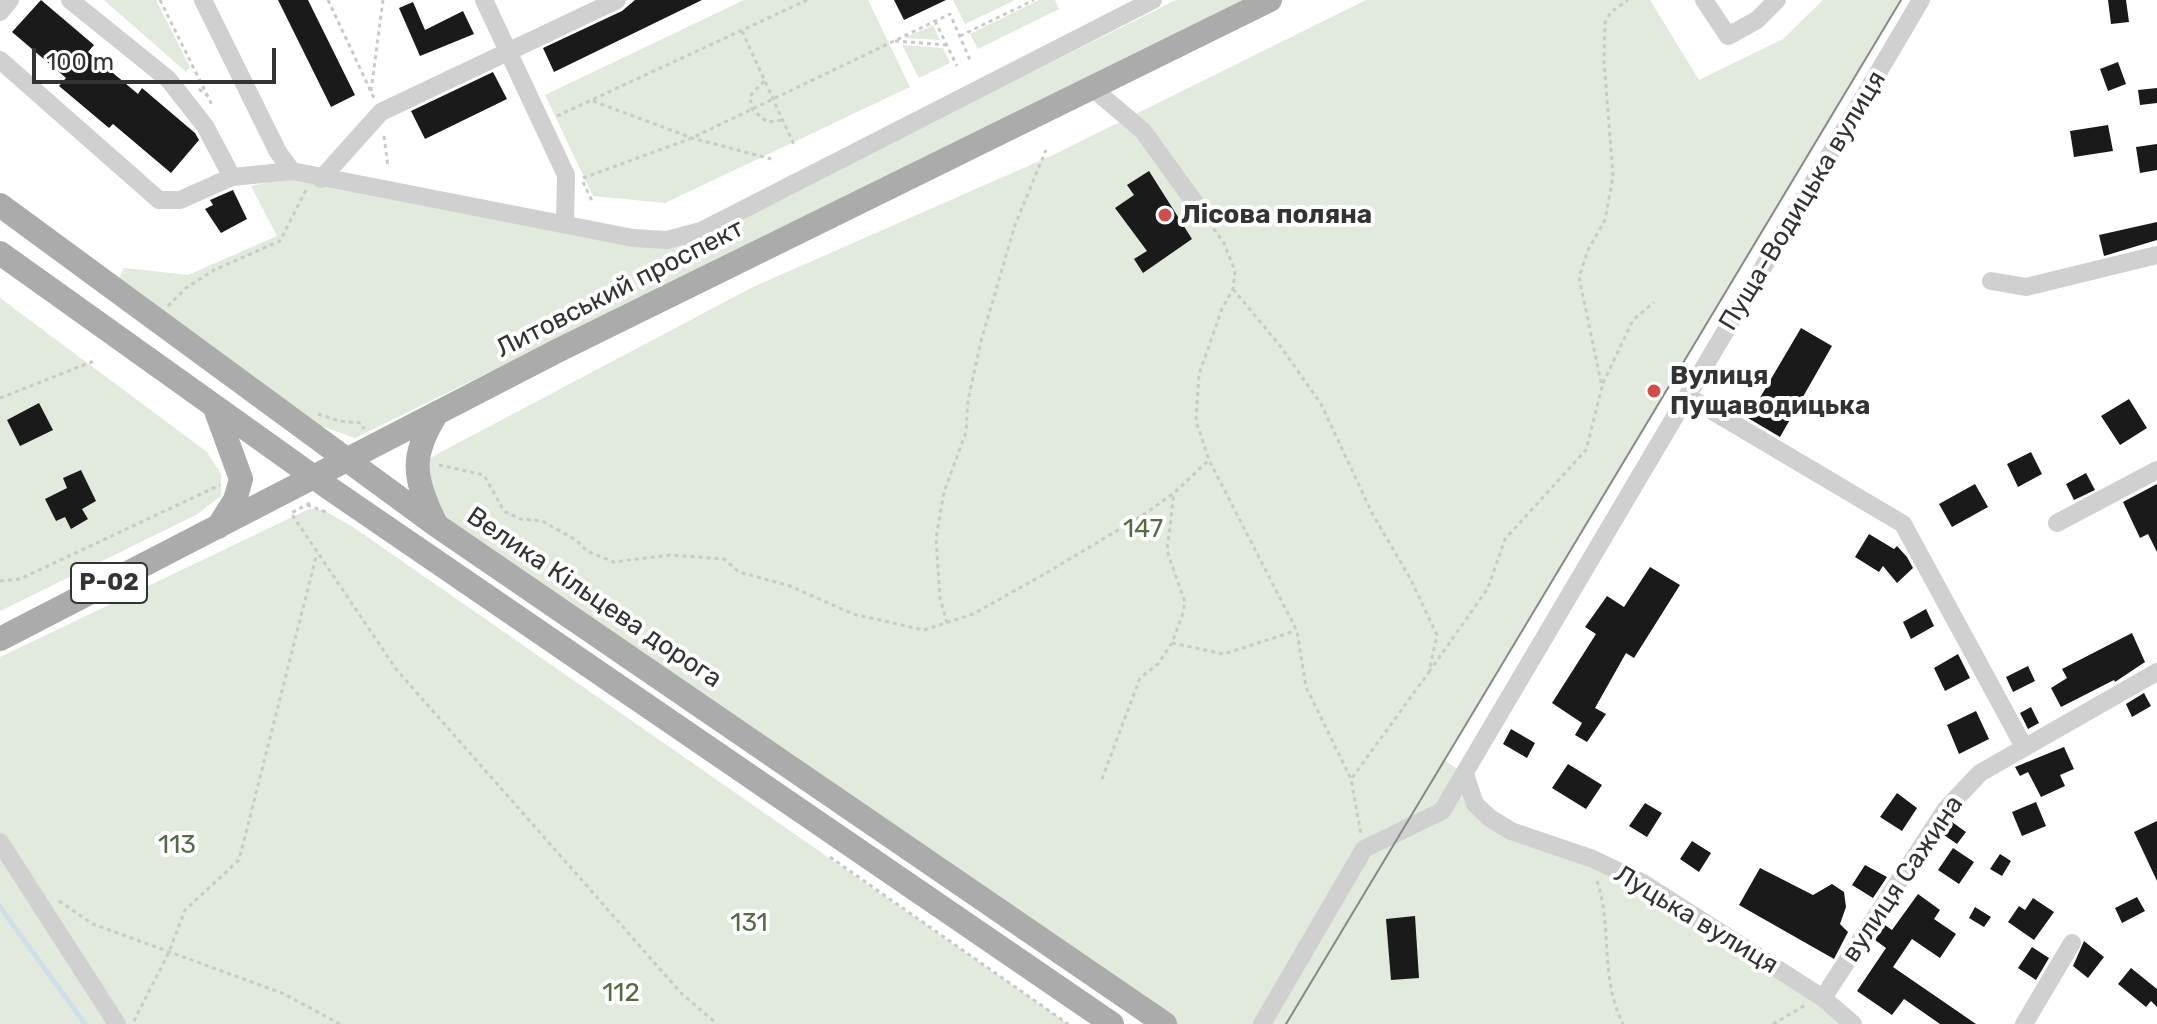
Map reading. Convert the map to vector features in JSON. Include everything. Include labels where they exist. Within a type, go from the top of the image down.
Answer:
[{"type":"main road","name":"Литовський проспект","points":[[0,639],[437,413],[1090,86],[1270,0]]},
{"type":"main road","name":"Велика Кільцева дорога","points":[[0,205],[436,525],[1165,1024]]},
{"type":"main road","points":[[0,253],[313,477],[1112,1024]]},
{"type":"main road","points":[[215,408],[241,479],[235,500],[218,527]]},
{"type":"main road","points":[[436,525],[422,496],[415,461],[420,440],[437,413]]},
{"type":"street","points":[[0,12],[10,0]]},
{"type":"street","points":[[70,0],[168,79],[205,126],[232,177]]},
{"type":"street","points":[[203,0],[278,152],[292,171]]},
{"type":"street","points":[[484,0],[566,175],[565,224]]},
{"type":"street","points":[[317,178],[381,112],[617,0]]},
{"type":"street","name":"Литовський проспект","points":[[292,171],[633,238],[667,240],[701,231],[1153,0]]},
{"type":"street","points":[[1704,0],[1728,36],[1757,20],[1777,0]]},
{"type":"street","name":"Пуща-Водицька вулиця","points":[[1364,849],[1442,811],[1921,0]]},
{"type":"street","points":[[0,60],[159,200],[180,200],[232,177],[292,171]]},
{"type":"street","points":[[1090,86],[1143,131],[1200,210]]},
{"type":"street","points":[[1991,281],[2026,287],[2157,255]]},
{"type":"street","points":[[1687,396],[1903,524],[2023,745]]},
{"type":"street","points":[[2057,523],[2157,470]]},
{"type":"street","name":"вулиця Сажина","points":[[1823,998],[1946,809],[1980,773],[2023,745],[2157,672]]},
{"type":"street","name":"Луцька вулиця","points":[[1465,774],[1475,804],[1490,818],[1511,831],[1643,883],[1823,998],[1853,1024]]},
{"type":"street","points":[[0,842],[117,1024]]},
{"type":"street","points":[[1262,1024],[1364,849]]},
{"type":"street","points":[[2024,1024],[2072,943]]},
{"type":"path","points":[[160,0],[209,97]]},
{"type":"path","points":[[328,0],[381,112],[388,167]]},
{"type":"path","points":[[371,91],[383,0]]},
{"type":"path","points":[[553,118],[807,0]]},
{"type":"path","points":[[960,36],[1034,0]]},
{"type":"path","points":[[1602,387],[1600,363],[1579,277],[1588,250],[1605,220],[1613,176],[1606,106],[1605,23],[1611,12],[1628,0]]},
{"type":"path","points":[[581,179],[692,138],[950,14],[970,60]]},
{"type":"path","points":[[935,21],[957,66]]},
{"type":"path","points":[[741,30],[795,147]]},
{"type":"path","points":[[894,41],[947,45]]},
{"type":"path","points":[[764,81],[750,96],[752,109],[767,122],[783,120]]},
{"type":"path","points":[[591,100],[692,138],[771,159]]},
{"type":"path","points":[[947,623],[940,598],[936,538],[944,492],[966,432],[968,400],[981,341],[1015,225],[1046,150]]},
{"type":"path","points":[[168,306],[186,288],[214,270],[280,241],[317,178]]},
{"type":"path","points":[[1200,210],[1224,243],[1235,271],[1233,289],[1222,309],[1199,374],[1196,421],[1209,460],[1297,631],[1306,687],[1351,779],[1364,849]]},
{"type":"path","points":[[1233,289],[1281,347],[1321,404],[1373,515],[1410,578],[1437,635],[1429,672]]},
{"type":"path","points":[[1351,779],[1488,588],[1505,539],[1586,450],[1602,387],[1633,320],[1654,302]]},
{"type":"path","points":[[0,398],[94,361]]},
{"type":"path","points":[[322,413],[339,421],[361,423]]},
{"type":"path","points":[[426,462],[484,475],[504,511],[520,519],[542,521],[576,540],[587,551],[614,562],[703,555],[724,559],[739,572],[790,586],[875,622],[924,630],[973,614],[1043,575],[1174,493],[1209,460]]},
{"type":"path","points":[[0,581],[20,579],[229,481]]},
{"type":"path","points":[[1102,779],[1140,678],[1158,664],[1172,643],[1185,602],[1167,551],[1174,493]]},
{"type":"path","points":[[307,505],[323,510]]},
{"type":"path","points":[[291,513],[396,669],[682,994],[717,1024]]},
{"type":"path","points":[[132,1024],[169,952],[185,910],[239,860],[317,553]]},
{"type":"path","points":[[1172,643],[1224,654],[1297,631]]},
{"type":"path","points":[[1573,853],[1595,874],[1607,909],[1605,963],[1614,1005],[1623,1024]]},
{"type":"path","points":[[59,901],[93,924],[282,993],[340,1024]]},
{"type":"path","points":[[1773,1024],[1823,998]]},
{"type":"green space","points":[[104,0],[156,0],[190,67],[186,72]]},
{"type":"green space","points":[[744,0],[868,0],[910,87],[665,203],[593,196],[545,95]]},
{"type":"green space","points":[[953,0],[1015,0],[965,24]]},
{"type":"green space","points":[[1039,0],[1055,0],[1059,9],[978,49],[970,34]]},
{"type":"green space","points":[[1176,0],[1250,0],[355,438],[318,425],[117,282],[124,268],[188,275],[277,236],[251,186],[290,178],[632,244],[701,237]]},
{"type":"green space","name":"147","points":[[1366,0],[1650,0],[1699,80],[1783,39],[1823,0],[1901,0],[1444,760],[1465,774],[1490,818],[1593,859],[1853,1024],[1165,1024],[436,525],[426,461],[441,452],[753,287],[1053,155]]},
{"type":"green space","points":[[932,26],[940,40],[903,38]]},
{"type":"green space","points":[[902,45],[943,48],[950,63],[919,78]]},
{"type":"green space","points":[[0,298],[207,452],[221,474],[221,496],[196,515],[0,611]]},
{"type":"green space","points":[[309,509],[323,510],[353,527],[1068,1024],[0,1024],[0,657]]},
{"type":"building","points":[[41,0],[94,45],[88,52],[138,94],[142,88],[195,133],[199,140],[171,173],[113,124],[109,128],[59,86],[66,78],[12,32]]},
{"type":"building","points":[[278,0],[308,0],[355,95],[331,107]]},
{"type":"building","points":[[635,0],[702,0],[554,72],[543,48],[622,11]]},
{"type":"building","points":[[894,0],[946,0],[904,20]]},
{"type":"building","points":[[2108,0],[2126,0],[2129,22],[2111,24]]},
{"type":"building","points":[[413,2],[425,30],[463,11],[474,34],[420,56],[399,8]]},
{"type":"building","points":[[2118,62],[2126,84],[2108,91],[2100,69]]},
{"type":"building","points":[[493,72],[507,99],[425,139],[411,111]]},
{"type":"building","points":[[2157,88],[2157,103],[2140,105],[2138,90]]},
{"type":"building","points":[[2108,125],[2113,151],[2074,157],[2070,131]]},
{"type":"building","points":[[2157,144],[2157,170],[2140,173],[2136,147]]},
{"type":"building","points":[[1149,171],[1192,239],[1143,273],[1134,259],[1147,251],[1115,208],[1134,195],[1127,185]]},
{"type":"building","points":[[233,190],[247,219],[221,233],[205,209],[213,205],[210,200]]},
{"type":"building","points":[[2157,222],[2157,240],[2104,256],[2099,235]]},
{"type":"building","points":[[1801,328],[1832,346],[1780,437],[1748,418]]},
{"type":"building","points":[[2129,399],[2147,428],[2120,445],[2101,416]]},
{"type":"building","points":[[39,403],[53,430],[20,446],[7,420]]},
{"type":"building","points":[[2031,452],[2042,474],[2018,487],[2007,464]]},
{"type":"building","points":[[81,470],[96,501],[82,509],[88,519],[71,529],[65,517],[56,521],[45,499],[67,488],[63,478]]},
{"type":"building","points":[[2086,473],[2095,490],[2074,500],[2066,484]]},
{"type":"building","points":[[1975,484],[1988,507],[1952,527],[1939,504]]},
{"type":"building","points":[[2157,484],[2157,552],[2148,534],[2140,538],[2123,502]]},
{"type":"building","points":[[1869,534],[1894,549],[1897,546],[1907,557],[1913,568],[1897,583],[1883,566],[1879,572],[1855,557]]},
{"type":"building","points":[[1650,567],[1680,585],[1634,658],[1626,653],[1595,708],[1606,714],[1587,742],[1575,735],[1582,723],[1552,703],[1596,634],[1585,627],[1607,596],[1624,607]]},
{"type":"building","points":[[1926,609],[1934,626],[1911,639],[1903,622]]},
{"type":"building","points":[[2132,633],[2145,662],[2115,682],[2061,707],[2051,688],[2067,678],[2062,669]]},
{"type":"building","points":[[1958,654],[1970,678],[1945,691],[1934,668]]},
{"type":"building","points":[[2028,666],[2035,681],[2013,692],[2006,677]]},
{"type":"building","points":[[2144,693],[2151,706],[2132,717],[2126,704]]},
{"type":"building","points":[[2031,707],[2039,723],[2028,729],[2020,713]]},
{"type":"building","points":[[1976,711],[1989,739],[1959,754],[1947,725]]},
{"type":"building","points":[[1511,729],[1535,743],[1527,758],[1503,744]]},
{"type":"building","points":[[2064,747],[2074,769],[2060,775],[2065,786],[2041,797],[2028,772],[2020,776],[2015,767]]},
{"type":"building","points":[[1568,764],[1602,785],[1586,809],[1552,788]]},
{"type":"building","points":[[1897,793],[1917,808],[1902,831],[1880,817]]},
{"type":"building","points":[[2036,802],[2046,826],[2022,836],[2012,812]]},
{"type":"building","points":[[1645,803],[1662,813],[1647,837],[1629,826]]},
{"type":"building","points":[[2157,821],[2157,881],[2134,832]]},
{"type":"building","points":[[1952,822],[1966,832],[1957,844],[1944,835]]},
{"type":"building","points":[[1692,841],[1711,853],[1699,872],[1680,859]]},
{"type":"building","points":[[1953,848],[1974,862],[1959,884],[1938,870]]},
{"type":"building","points":[[2000,854],[2011,861],[2002,876],[1990,869]]},
{"type":"building","points":[[1865,865],[1887,877],[1873,898],[1852,885]]},
{"type":"building","points":[[1760,868],[1813,895],[1832,884],[1844,892],[1846,907],[1840,924],[1848,932],[1834,959],[1739,905]]},
{"type":"building","points":[[1918,894],[1940,910],[1934,919],[1956,934],[1940,958],[1912,939],[1893,967],[1976,1024],[1940,1024],[1904,999],[1892,1015],[1857,991],[1886,948],[1875,940],[1885,925],[1892,930]]},
{"type":"building","points":[[2137,897],[2145,911],[2122,923],[2115,908]]},
{"type":"building","points":[[2033,898],[2054,912],[2034,940],[2008,922],[2019,906],[2025,910]]},
{"type":"building","points":[[1975,907],[1991,917],[1984,927],[1969,918]]},
{"type":"building","points":[[1415,916],[1419,978],[1391,980],[1386,919]]},
{"type":"building","points":[[2084,941],[2104,957],[2088,978],[2073,966]]},
{"type":"building","points":[[2032,947],[2049,958],[2036,980],[2018,968]]},
{"type":"building","points":[[2131,968],[2157,989],[2157,1007],[2151,1001],[2146,1007],[2118,984]]},
{"type":"waterway","points":[[0,907],[85,1024]]},
{"type":"tram line","points":[[1286,1024],[1901,0]]},
{"type":"place","name":"Лісова поляна","points":[[1165,215]]},
{"type":"place","name":"Вулиця Пущаводицька","points":[[1654,391]]},
{"type":"park label","name":"113","points":[[177,845]]},
{"type":"park label","name":"131","points":[[749,923]]},
{"type":"park label","name":"112","points":[[621,993]]}]
